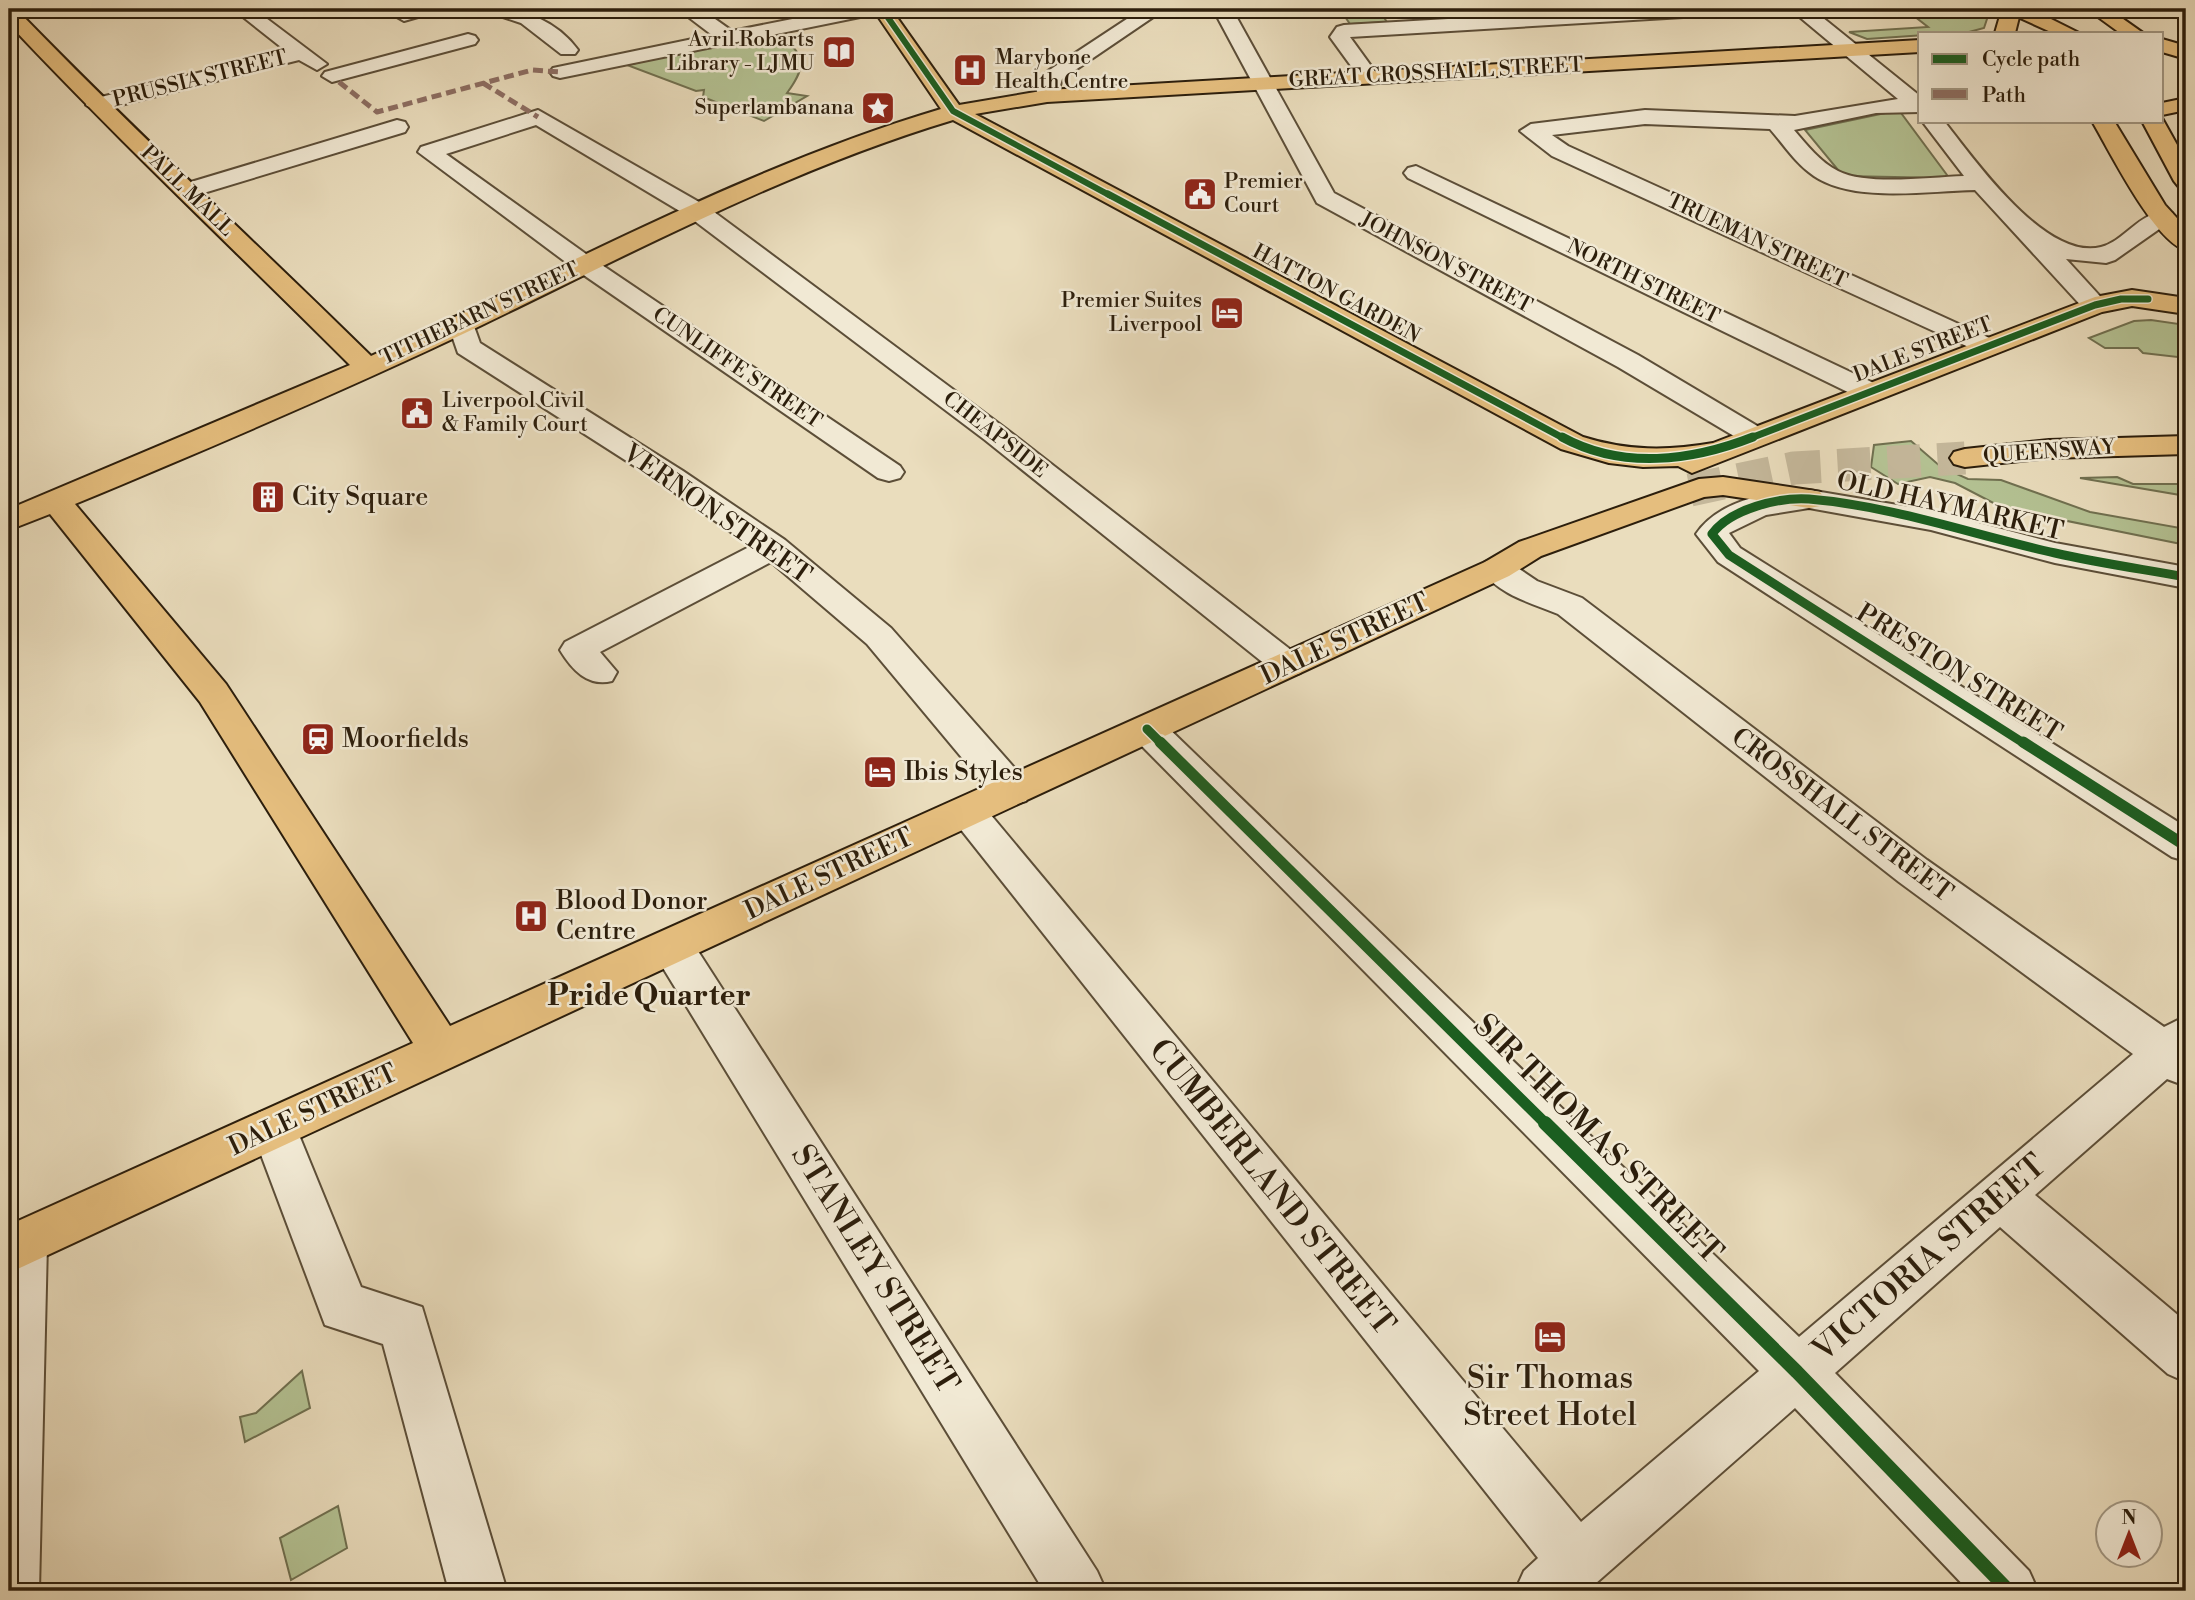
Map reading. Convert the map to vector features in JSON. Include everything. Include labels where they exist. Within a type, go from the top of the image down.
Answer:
[{"type":"main road","points":[[882,9],[953,111]]},
{"type":"main road","points":[[2006,32],[2013,9]]},
{"type":"main road","points":[[2013,9],[2034,32]]},
{"type":"main road","points":[[2013,9],[2067,32]]},
{"type":"main road","points":[[2063,9],[2090,32]]},
{"type":"main road","points":[[2096,9],[2131,32]]},
{"type":"main road","name":"PALL MALL","points":[[9,13],[97,105],[189,190],[367,368]]},
{"type":"main road","name":"GREAT CROSSHALL STREET","points":[[953,111],[1007,99],[1047,96],[1918,46]]},
{"type":"main road","points":[[2164,46],[2186,53]]},
{"type":"main road","points":[[2164,52],[2186,53]]},
{"type":"main road","points":[[2164,66],[2186,72]]},
{"type":"main road","points":[[2164,109],[2186,104]]},
{"type":"main road","name":"TITHEBARN STREET","points":[[9,520],[367,368],[697,211],[905,126],[953,111]]},
{"type":"main road","name":"HATTON GARDEN","points":[[953,111],[1572,443],[1605,454],[1636,460],[1671,460],[1716,452]]},
{"type":"main road","points":[[2104,122],[2124,160],[2163,218],[2186,243]]},
{"type":"main road","points":[[2154,122],[2186,181]]},
{"type":"main road","name":"DALE STREET","points":[[15,1246],[1497,569],[1530,549],[1563,523],[1716,452],[2095,305],[2132,298],[2186,306]]},
{"type":"main road","name":"QUEENSWAY","points":[[2186,445],[2049,449],[1965,458],[2057,463],[2186,460]]},
{"type":"main road","points":[[1530,549],[1699,488],[1723,486],[1809,499]]},
{"type":"main road","points":[[56,501],[212,692],[442,1051]]},
{"type":"street","points":[[393,9],[404,15],[425,9]]},
{"type":"street","points":[[498,9],[528,19],[568,50]]},
{"type":"street","points":[[640,9],[677,9]]},
{"type":"street","points":[[689,9],[726,36]]},
{"type":"street","points":[[561,72],[726,36],[870,9]]},
{"type":"street","points":[[1047,96],[1047,86],[1055,75],[1156,9]]},
{"type":"street","name":"JOHNSON STREET","points":[[1222,9],[1325,198],[1628,360],[1754,436]]},
{"type":"street","points":[[1369,77],[1340,37],[1344,31],[1717,9]]},
{"type":"street","points":[[1800,9],[1918,105]]},
{"type":"street","points":[[248,10],[336,79],[468,40]]},
{"type":"street","name":"PRUSSIA STREET","points":[[97,105],[302,52]]},
{"type":"street","points":[[418,53],[436,65]]},
{"type":"street","points":[[1778,124],[1876,107],[1918,110]]},
{"type":"street","name":"CUNLIFFE STREET","points":[[376,112],[584,264],[888,472]]},
{"type":"street","name":"CHEAPSIDE","points":[[424,147],[538,117],[697,211],[995,434],[1288,665]]},
{"type":"street","name":"TRUEMAN STREET","points":[[1778,124],[1645,117],[1531,131],[1560,151],[1986,347]]},
{"type":"street","points":[[1933,122],[1980,183],[2031,234],[2095,305]]},
{"type":"street","points":[[1778,124],[1822,174],[1841,183],[1980,183]]},
{"type":"street","points":[[189,190],[397,127]]},
{"type":"street","name":"NORTH STREET","points":[[1416,173],[1870,392]]},
{"type":"street","points":[[2031,234],[2069,252],[2106,255],[2163,218]]},
{"type":"street","name":"VERNON STREET","points":[[461,324],[468,347],[672,477],[774,547],[879,636],[1012,791]]},
{"type":"street","name":"OLD HAYMARKET","points":[[1712,534],[1716,526],[1768,504],[1794,498],[1809,499],[1933,521],[2055,553],[2186,577]]},
{"type":"street","name":"PRESTON STREET","points":[[1712,534],[1729,555],[2186,846]]},
{"type":"street","points":[[599,672],[577,650],[774,547]]},
{"type":"street","name":"CROSSHALL STREET","points":[[1497,569],[1525,589],[1570,606],[1913,871],[2179,1052]]},
{"type":"street","name":"SIR THOMAS STREET","points":[[1147,729],[1797,1372],[2009,1591]]},
{"type":"street","name":"CUMBERLAND STREET","points":[[966,812],[1561,1577]]},
{"type":"street","name":"STANLEY STREET","points":[[672,946],[1077,1591]]},
{"type":"street","name":"VICTORIA STREET","points":[[1561,1577],[2000,1196],[2179,1052]]},
{"type":"street","points":[[274,1128],[343,1307],[404,1325],[478,1591]]},
{"type":"street","points":[[2000,1196],[2186,1356]]},
{"type":"street","points":[[10,1591],[15,1246]]},
{"type":"green space","points":[[1378,9],[1387,22],[1350,24],[1341,11]]},
{"type":"green space","points":[[1905,9],[1980,9],[1987,19],[1984,28],[1969,32],[1918,32],[1918,36],[1867,39],[1849,32],[1928,27]]},
{"type":"green space","points":[[774,33],[798,53],[800,59],[799,74],[787,93],[807,96],[764,121],[703,97],[704,90],[696,91],[627,65]]},
{"type":"green space","points":[[1890,112],[1901,113],[1947,175],[1945,178],[1843,176],[1805,130]]},
{"type":"green space","points":[[2151,320],[2186,325],[2186,358],[2143,353],[2138,348],[2105,348],[2089,338],[2134,321]]},
{"type":"green space","points":[[1911,441],[1941,467],[1968,479],[2001,480],[2090,512],[2186,529],[2186,545],[2003,508],[1955,483],[1930,477],[1898,484],[1871,467],[1874,445]]},
{"type":"green space","points":[[2117,477],[2133,484],[2186,484],[2186,496],[2080,478]]},
{"type":"green space","points":[[302,1371],[310,1408],[245,1442],[240,1417],[256,1413]]},
{"type":"green space","points":[[338,1506],[347,1548],[291,1580],[280,1538]]},
{"type":"tunnel","points":[[1690,490],[1794,468],[1965,458]]},
{"type":"marked path","points":[[339,82],[377,112],[532,70],[560,72]]},
{"type":"marked path","points":[[483,83],[538,117]]},
{"type":"cycle path","points":[[882,9],[953,111],[1572,443],[1609,454],[1660,459],[1715,452],[2095,305],[2121,299],[2148,299]]},
{"type":"cycle path","points":[[2186,577],[2055,553],[1933,521],[1809,499],[1771,504],[1740,513],[1727,519],[1712,534],[1729,555],[2186,846]]},
{"type":"cycle path","points":[[1147,729],[1797,1372],[2009,1591]]},
{"type":"place","name":"Avril Robarts Library - LJMU","points":[[839,52]]},
{"type":"place","name":"Marybone Health Centre","points":[[970,70]]},
{"type":"place","name":"Superlambanana","points":[[878,108]]},
{"type":"place","name":"Premier Court","points":[[1200,194]]},
{"type":"place","name":"Premier Suites Liverpool","points":[[1227,313]]},
{"type":"place","name":"Liverpool Civil & Family Court","points":[[417,413]]},
{"type":"place","name":"City Square","points":[[268,497]]},
{"type":"place","name":"Moorfields","points":[[318,739]]},
{"type":"place","name":"Ibis Styles","points":[[880,772]]},
{"type":"place","name":"Blood Donor Centre","points":[[531,916]]},
{"type":"place","name":"Sir Thomas Street Hotel","points":[[1550,1337]]},
{"type":"district","name":"Pride Quarter","points":[[649,996]]}]
